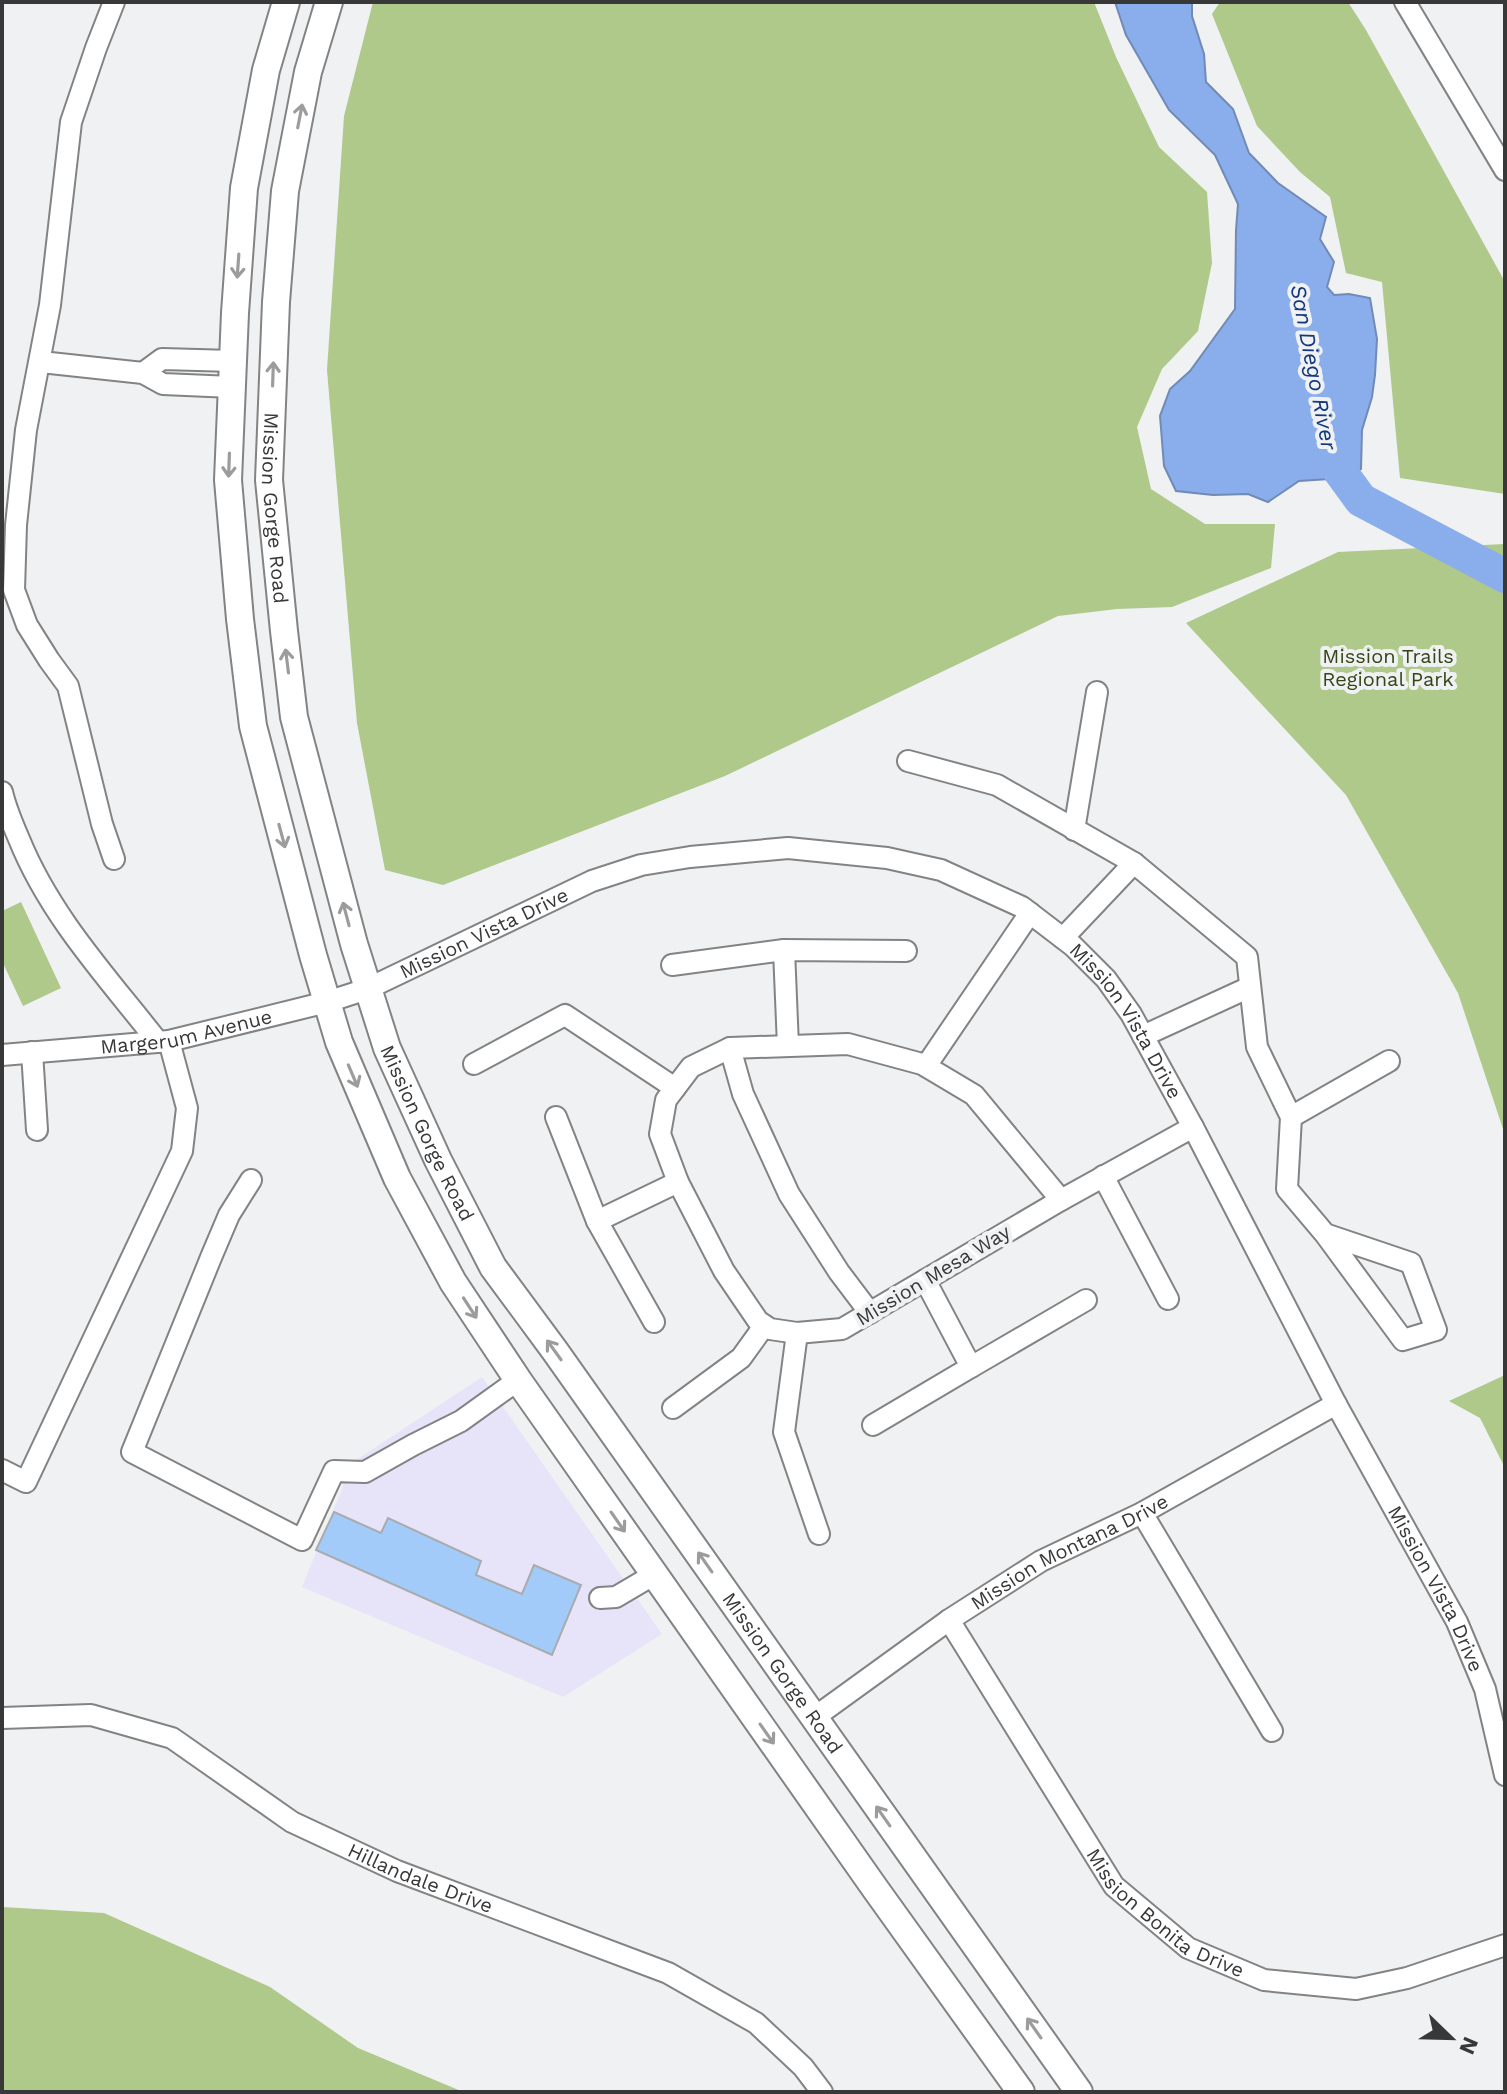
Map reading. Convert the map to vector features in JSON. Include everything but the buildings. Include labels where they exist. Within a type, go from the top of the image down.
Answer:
[{"type":"main road","name":"Mission Gorge Road","points":[[286,2],[266,70],[244,188],[228,480],[253,726],[339,1042],[397,1178],[453,1282],[518,1380],[1021,2092]]},
{"type":"main road","name":"Mission Gorge Road","points":[[329,2],[308,72],[285,191],[276,302],[269,480],[294,717],[367,989],[387,1048],[438,1160],[493,1267],[1079,2092]]},
{"type":"street","points":[[114,2],[71,122],[52,291],[26,430],[16,525],[14,590],[27,625],[68,686],[102,824],[114,859]]},
{"type":"street","points":[[1405,2],[1505,170]]},
{"type":"street","points":[[41,362],[143,373],[162,359],[232,374]]},
{"type":"street","points":[[1074,830],[1097,692]]},
{"type":"street","points":[[908,761],[997,785],[1134,863],[1247,957],[1257,1047],[1291,1117],[1287,1189],[1325,1234],[1403,1340],[1436,1330],[1411,1263],[1325,1234]]},
{"type":"street","points":[[2,792],[31,868],[69,931],[164,1041],[187,1108],[182,1151],[26,1482],[2,1470]]},
{"type":"street","name":"Mission Vista Drive","points":[[367,989],[592,881],[641,865],[690,857],[788,848],[887,858],[941,870],[1022,907],[1063,938],[1106,979],[1131,1014],[1336,1404],[1457,1622],[1485,1689],[1505,1775]]},
{"type":"street","points":[[1063,938],[1134,863]]},
{"type":"street","points":[[926,1066],[1030,913]]},
{"type":"street","points":[[784,950],[788,1046]]},
{"type":"street","points":[[672,965],[784,950],[906,951]]},
{"type":"street","points":[[1143,1036],[1250,987]]},
{"type":"street","name":"Margerum Avenue","points":[[2,1055],[164,1041],[327,1002],[367,989]]},
{"type":"street","points":[[474,1064],[565,1015],[675,1088]]},
{"type":"street","points":[[673,1408],[741,1358],[764,1326],[724,1271],[678,1182],[660,1134],[666,1100],[691,1067],[730,1048],[848,1044],[926,1066],[974,1095],[1061,1200]]},
{"type":"street","points":[[730,1048],[743,1094],[789,1194],[839,1272],[870,1313]]},
{"type":"street","points":[[32,1052],[37,1130]]},
{"type":"street","points":[[1291,1117],[1389,1061]]},
{"type":"street","points":[[556,1117],[597,1221],[654,1322]]},
{"type":"street","name":"Mission Mesa Way","points":[[764,1326],[797,1333],[842,1329],[1061,1200],[1193,1127]]},
{"type":"street","points":[[1103,1176],[1168,1299]]},
{"type":"street","points":[[251,1180],[229,1215],[132,1452],[302,1540],[334,1471],[365,1472],[461,1421],[518,1380]]},
{"type":"street","points":[[597,1221],[678,1182]]},
{"type":"street","points":[[925,1280],[971,1367]]},
{"type":"street","points":[[873,1425],[1086,1300]]},
{"type":"street","points":[[797,1333],[784,1432],[819,1534]]},
{"type":"street","name":"Mission Montana Drive","points":[[815,1717],[949,1620],[1041,1561],[1142,1513],[1336,1404]]},
{"type":"street","points":[[1142,1513],[1272,1731]]},
{"type":"street","points":[[600,1598],[616,1597],[655,1574]]},
{"type":"street","name":"Mission Bonita Drive","points":[[949,1620],[1114,1886],[1188,1948],[1264,1980],[1356,1989],[1407,1978],[1505,1945]]},
{"type":"street","name":"Hillandale Drive","points":[[2,1718],[91,1715],[172,1738],[292,1822],[397,1871],[668,1973],[756,2023],[803,2067],[822,2092]]},
{"type":"shaded area","points":[[482,1377],[662,1634],[563,1697],[302,1587],[353,1462]]},
{"type":"green space","points":[[373,2],[1094,2],[1116,57],[1159,147],[1207,192],[1212,263],[1198,331],[1162,369],[1137,427],[1151,489],[1205,524],[1275,524],[1271,568],[1172,607],[1058,616],[725,776],[443,885],[385,870],[357,723],[327,370],[344,116]]},
{"type":"green space","points":[[1220,2],[1348,2],[1366,30],[1505,282],[1505,494],[1400,478],[1382,282],[1346,273],[1330,197],[1300,172],[1257,126],[1212,14]]},
{"type":"green space","name":"Mission Trails Regional Park","points":[[1505,544],[1505,1135],[1458,993],[1346,795],[1186,623],[1338,552]]},
{"type":"green space","points":[[21,902],[61,988],[23,1006],[2,961],[2,911]]},
{"type":"green space","points":[[1505,1375],[1505,1468],[1480,1418],[1449,1401]]},
{"type":"green space","points":[[2,1907],[104,1913],[270,1987],[358,2048],[470,2092],[2,2092]]},
{"type":"water","points":[[1115,2],[1192,2],[1192,16],[1204,54],[1206,82],[1233,109],[1249,153],[1278,183],[1326,217],[1320,239],[1334,262],[1327,287],[1334,295],[1370,298],[1377,339],[1372,397],[1362,430],[1361,469],[1345,478],[1299,481],[1268,502],[1248,494],[1213,495],[1176,491],[1164,466],[1160,416],[1170,389],[1190,371],[1235,309],[1238,204],[1215,155],[1169,110],[1126,35]]},
{"type":"waterway","name":"San Diego River","points":[[1326,438],[1329,456],[1361,500],[1505,576]]}]
